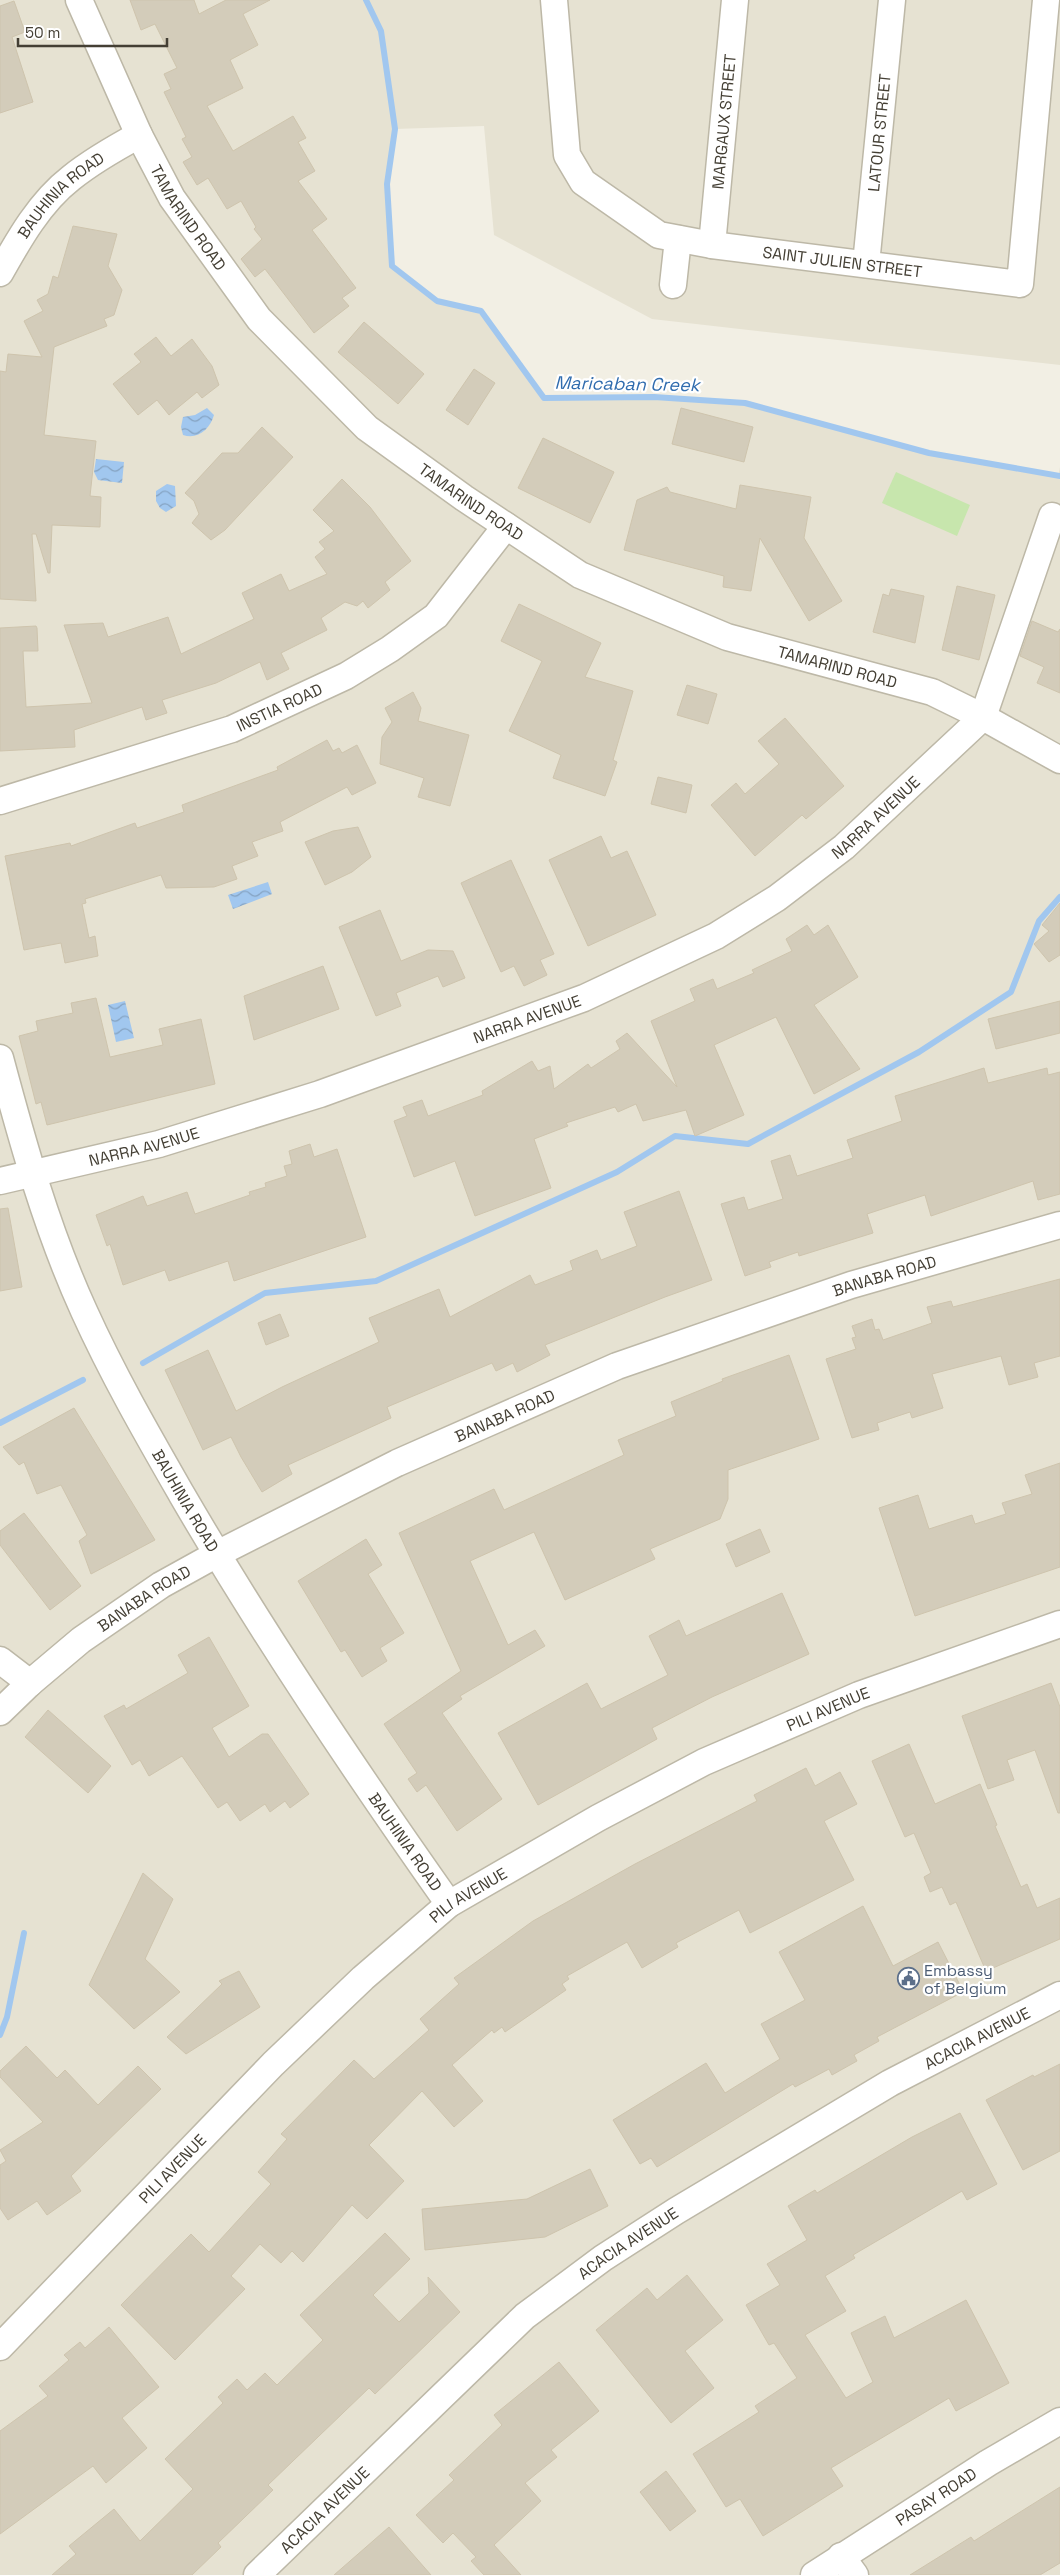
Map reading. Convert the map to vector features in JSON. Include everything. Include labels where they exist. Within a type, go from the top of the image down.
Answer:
[{"type":"street","name":"TAMARIND ROAD","points":[[79,0],[138,135],[172,198],[259,320],[368,428],[506,526],[580,575],[697,626],[757,646],[932,692],[983,716],[1060,760]]},
{"type":"street","name":"SAINT JULIEN STREET","points":[[554,0],[567,155],[583,182],[659,235],[712,245],[1020,284],[1046,0]]},
{"type":"street","name":"MARGAUX STREET","points":[[712,245],[735,0]]},
{"type":"street","name":"LATOUR STREET","points":[[866,264],[892,0]]},
{"type":"street","name":"BAUHINIA ROAD","points":[[0,273],[21,237],[45,205],[69,179],[100,156],[138,135]]},
{"type":"street","points":[[673,285],[678,240]]},
{"type":"street","points":[[983,716],[1052,516]]},
{"type":"street","name":"INSTIA ROAD","points":[[0,801],[232,729],[346,676],[390,649],[436,616],[506,526]]},
{"type":"street","name":"NARRA AVENUE","points":[[0,1180],[159,1144],[320,1094],[584,998],[716,936],[777,898],[844,847],[983,716]]},
{"type":"street","name":"BAUHINIA ROAD","points":[[0,1058],[31,1174],[83,1309],[111,1367],[261,1628],[354,1770],[449,1904]]},
{"type":"street","name":"BANABA ROAD","points":[[0,1712],[30,1683],[81,1640],[161,1585],[217,1554],[397,1463],[617,1366],[851,1285],[1060,1225]]},
{"type":"street","name":"PILI AVENUE","points":[[0,2347],[273,2064],[363,1978],[449,1904],[598,1818],[704,1762],[859,1695],[1060,1624]]},
{"type":"street","points":[[0,1660],[30,1683]]},
{"type":"street","name":"ACACIA AVENUE","points":[[257,2575],[525,2316],[603,2258],[676,2211],[890,2083],[1060,1996]]},
{"type":"street","name":"PASAY ROAD","points":[[814,2575],[848,2566],[1060,2421]]},
{"type":"shaded area","points":[[0,0],[1060,0],[1060,365],[652,319],[494,235],[484,126],[395,129],[387,184],[392,266],[437,301],[481,311],[544,398],[654,397],[745,403],[929,453],[1058,478],[1060,467],[1060,2575],[0,2575]]},
{"type":"green space","points":[[896,472],[970,505],[957,536],[882,503]]},
{"type":"water","points":[[207,408],[214,415],[210,425],[198,435],[183,435],[181,427],[183,417],[195,415]]},
{"type":"water","points":[[96,459],[124,462],[122,483],[98,480],[94,472]]},
{"type":"water","points":[[167,484],[175,486],[176,506],[166,512],[160,508],[156,501],[156,491]]},
{"type":"water","points":[[268,882],[272,894],[233,909],[228,895]]},
{"type":"water","points":[[125,1001],[134,1038],[116,1042],[108,1005]]},
{"type":"building","points":[[130,0],[194,0],[199,14],[226,0],[270,0],[243,14],[258,45],[230,60],[243,88],[207,106],[233,151],[293,116],[306,138],[298,142],[315,171],[298,181],[327,219],[312,230],[356,288],[342,298],[349,306],[314,333],[265,269],[255,277],[241,259],[262,239],[254,229],[256,227],[241,201],[227,209],[208,178],[197,185],[183,162],[192,157],[182,139],[186,137],[164,92],[171,89],[164,74],[177,68],[155,24],[141,30]]},
{"type":"building","points":[[14,1],[25,32],[12,37],[33,102],[0,113],[0,6]]},
{"type":"building","points":[[73,226],[117,234],[108,266],[122,290],[114,315],[104,319],[107,326],[54,347],[44,435],[96,441],[90,496],[101,497],[100,527],[52,525],[50,573],[48,573],[36,534],[32,534],[36,601],[0,599],[0,371],[6,372],[8,354],[42,357],[24,321],[43,311],[37,300],[48,294],[53,276],[58,278]]},
{"type":"building","points":[[364,322],[424,374],[398,404],[338,352]]},
{"type":"building","points":[[156,337],[171,356],[192,339],[212,366],[219,385],[202,398],[197,392],[169,415],[157,400],[138,415],[113,384],[141,362],[134,354]]},
{"type":"building","points":[[474,369],[495,383],[468,425],[446,410]]},
{"type":"building","points":[[681,408],[753,427],[744,462],[672,444]]},
{"type":"building","points":[[262,427],[293,457],[225,530],[211,540],[192,523],[199,514],[194,501],[185,493],[222,453],[238,453]]},
{"type":"building","points":[[543,438],[614,472],[590,523],[518,488]]},
{"type":"building","points":[[342,479],[370,507],[411,561],[385,582],[390,590],[368,608],[363,601],[357,606],[345,602],[321,618],[327,630],[281,653],[289,669],[267,680],[260,662],[216,683],[162,700],[167,713],[146,720],[142,707],[74,730],[75,747],[0,751],[0,628],[36,626],[37,628],[38,651],[23,651],[26,707],[92,703],[64,625],[103,623],[108,637],[168,617],[181,654],[254,619],[242,593],[281,574],[289,591],[327,574],[315,557],[325,549],[319,542],[334,531],[313,510]]},
{"type":"building","points":[[740,485],[811,497],[804,538],[842,601],[809,621],[760,538],[751,591],[723,587],[724,576],[624,550],[637,500],[667,487],[670,492],[736,509]]},
{"type":"building","points":[[957,586],[995,595],[979,660],[942,650]]},
{"type":"building","points":[[891,589],[924,596],[915,643],[873,632],[883,594],[889,596]]},
{"type":"building","points":[[519,604],[601,643],[585,677],[633,691],[613,760],[617,762],[605,796],[553,778],[561,755],[509,731],[542,661],[501,641]]},
{"type":"building","points":[[1032,621],[1058,632],[1060,629],[1060,693],[1037,683],[1044,667],[1020,656]]},
{"type":"building","points":[[687,685],[717,694],[708,724],[677,715]]},
{"type":"building","points":[[413,692],[421,708],[418,721],[469,735],[450,806],[418,797],[424,778],[380,764],[382,737],[392,722],[385,708]]},
{"type":"building","points":[[785,718],[844,786],[806,819],[802,815],[755,856],[711,805],[736,783],[745,794],[779,764],[758,741]]},
{"type":"building","points":[[327,740],[333,751],[339,748],[342,753],[357,745],[376,783],[352,795],[347,787],[280,822],[283,831],[252,842],[258,856],[232,866],[237,879],[214,887],[166,888],[161,875],[85,899],[86,903],[82,904],[89,938],[95,936],[98,956],[65,963],[61,943],[24,950],[5,856],[70,843],[71,846],[135,823],[137,828],[184,812],[182,805],[278,770],[277,767]]},
{"type":"building","points":[[658,777],[692,785],[686,813],[651,804]]},
{"type":"building","points":[[358,827],[371,857],[352,872],[325,885],[305,842],[333,831]]},
{"type":"building","points":[[601,836],[611,858],[627,851],[656,915],[588,946],[549,860]]},
{"type":"building","points":[[511,860],[554,954],[540,960],[547,975],[524,986],[514,966],[501,972],[461,883]]},
{"type":"building","points":[[1060,903],[1060,955],[1049,962],[1034,944],[1049,931],[1042,925]]},
{"type":"building","points":[[380,910],[401,961],[428,950],[453,951],[465,978],[443,987],[438,976],[396,993],[401,1006],[376,1016],[339,927]]},
{"type":"building","points":[[807,925],[814,935],[828,925],[858,977],[814,1005],[860,1069],[814,1094],[776,1017],[714,1045],[744,1115],[695,1136],[686,1110],[643,1121],[636,1104],[618,1112],[615,1107],[566,1123],[568,1126],[534,1139],[551,1188],[475,1216],[455,1161],[414,1177],[394,1121],[407,1116],[403,1107],[422,1100],[428,1116],[483,1095],[482,1091],[532,1061],[538,1071],[550,1066],[554,1089],[588,1064],[591,1068],[620,1049],[616,1041],[627,1033],[677,1087],[651,1021],[695,1001],[690,989],[713,979],[717,989],[754,973],[752,970],[792,951],[786,939]]},
{"type":"building","points":[[323,966],[339,1009],[254,1040],[244,996]]},
{"type":"building","points":[[96,998],[110,1057],[163,1045],[159,1029],[201,1019],[215,1084],[47,1125],[41,1102],[36,1104],[19,1036],[38,1031],[36,1021],[73,1013],[71,1003]]},
{"type":"building","points":[[1060,1001],[1060,1033],[996,1049],[988,1019]]},
{"type":"building","points":[[984,1068],[988,1083],[1047,1068],[1048,1075],[1060,1072],[1060,1194],[1038,1200],[1033,1181],[931,1216],[925,1195],[867,1214],[873,1233],[799,1256],[798,1252],[769,1262],[771,1267],[745,1276],[721,1204],[744,1197],[748,1210],[783,1199],[771,1161],[790,1155],[797,1176],[853,1158],[847,1140],[902,1121],[895,1096]]},
{"type":"building","points":[[310,1144],[314,1157],[337,1149],[366,1237],[234,1281],[228,1261],[169,1281],[165,1270],[123,1285],[110,1244],[107,1246],[96,1215],[143,1196],[147,1206],[187,1192],[195,1214],[250,1195],[249,1192],[266,1187],[265,1183],[287,1176],[284,1166],[292,1164],[289,1151]]},
{"type":"building","points":[[679,1191],[712,1280],[545,1345],[550,1355],[517,1372],[513,1363],[496,1371],[492,1363],[387,1407],[391,1418],[288,1465],[292,1474],[262,1492],[231,1437],[203,1450],[165,1370],[208,1350],[236,1411],[282,1387],[379,1342],[369,1318],[439,1289],[450,1317],[530,1275],[535,1285],[573,1270],[570,1261],[597,1250],[601,1260],[637,1246],[624,1212]]},
{"type":"building","points":[[8,1208],[22,1287],[0,1291],[0,1209]]},
{"type":"building","points":[[1060,1279],[1060,1356],[1034,1363],[1038,1377],[1009,1385],[1001,1356],[932,1374],[943,1408],[912,1418],[910,1412],[877,1423],[879,1430],[852,1438],[826,1359],[856,1349],[852,1338],[856,1337],[852,1326],[872,1319],[875,1330],[879,1329],[883,1340],[932,1323],[927,1307],[951,1301],[953,1307]]},
{"type":"building","points":[[280,1314],[289,1336],[266,1345],[258,1323]]},
{"type":"building","points":[[789,1355],[819,1439],[728,1470],[728,1499],[720,1519],[650,1549],[655,1559],[565,1600],[534,1532],[470,1561],[508,1645],[535,1630],[545,1646],[460,1696],[462,1699],[442,1713],[502,1799],[457,1831],[426,1785],[417,1792],[408,1779],[417,1773],[384,1724],[461,1671],[399,1533],[494,1489],[504,1510],[624,1455],[618,1440],[676,1416],[671,1402],[723,1381],[722,1379]]},
{"type":"building","points":[[74,1408],[155,1540],[91,1574],[79,1541],[87,1535],[61,1485],[37,1494],[24,1462],[19,1465],[3,1447]]},
{"type":"building","points":[[1060,1463],[1060,1567],[915,1616],[879,1508],[918,1495],[929,1529],[972,1515],[975,1524],[1006,1514],[1002,1503],[1032,1494],[1025,1475]]},
{"type":"building","points":[[24,1513],[81,1586],[50,1610],[0,1545],[0,1531]]},
{"type":"building","points":[[760,1529],[770,1552],[736,1567],[726,1544]]},
{"type":"building","points":[[366,1539],[382,1565],[368,1574],[404,1633],[380,1648],[387,1661],[362,1677],[345,1650],[341,1652],[298,1581]]},
{"type":"building","points":[[782,1593],[809,1654],[712,1697],[652,1728],[657,1739],[538,1805],[498,1733],[587,1683],[601,1709],[668,1675],[649,1636],[679,1620],[686,1636]]},
{"type":"building","points":[[209,1637],[249,1706],[212,1728],[229,1757],[262,1734],[268,1734],[309,1794],[290,1808],[285,1801],[270,1812],[265,1804],[240,1821],[227,1802],[218,1808],[182,1756],[149,1776],[140,1760],[132,1765],[104,1716],[124,1705],[126,1709],[188,1673],[178,1655]]},
{"type":"building","points":[[1051,1683],[1060,1707],[1060,1813],[1058,1813],[1035,1750],[1007,1760],[1014,1780],[988,1789],[962,1716]]},
{"type":"building","points":[[48,1710],[111,1766],[88,1793],[25,1737]]},
{"type":"building","points":[[909,1744],[935,1804],[980,1784],[997,1825],[995,1826],[1021,1887],[1027,1884],[1037,1908],[1060,1898],[1060,1939],[986,1971],[956,1902],[950,1905],[942,1887],[930,1892],[924,1877],[931,1873],[914,1833],[905,1837],[872,1761]]},
{"type":"building","points":[[806,1768],[815,1786],[840,1772],[857,1804],[824,1821],[854,1880],[750,1933],[739,1910],[676,1943],[678,1947],[642,1968],[627,1942],[567,1976],[569,1979],[562,1984],[566,1990],[505,2032],[502,2027],[494,2033],[492,2030],[452,2065],[483,2101],[454,2127],[422,2091],[369,2145],[404,2181],[367,2219],[352,2205],[303,2262],[292,2251],[281,2263],[260,2244],[231,2276],[245,2289],[175,2360],[121,2305],[191,2234],[209,2252],[271,2184],[258,2172],[287,2139],[281,2134],[354,2060],[374,2079],[429,2030],[420,2019],[459,1984],[454,1978],[533,1921],[635,1864],[757,1801],[754,1795]]},
{"type":"building","points":[[143,1873],[173,1899],[145,1959],[180,1992],[134,2029],[89,1985]]},
{"type":"building","points":[[863,1906],[893,1966],[938,1942],[961,1987],[961,1993],[877,2037],[879,2041],[854,2055],[857,2061],[832,2075],[829,2069],[795,2087],[793,2084],[657,2167],[651,2158],[640,2164],[613,2120],[706,2063],[725,2093],[780,2059],[761,2024],[805,2000],[779,1952]]},
{"type":"building","points":[[239,1971],[260,2007],[186,2054],[167,2037],[222,1984],[219,1981]]},
{"type":"building","points":[[26,2046],[57,2078],[65,2070],[98,2105],[138,2066],[161,2089],[71,2176],[81,2191],[47,2215],[37,2201],[8,2220],[0,2208],[0,2165],[6,2161],[0,2150],[43,2122],[0,2077],[0,2071]]},
{"type":"building","points":[[1060,2064],[1060,2151],[1023,2170],[986,2100],[1033,2075],[1034,2077]]},
{"type":"building","points":[[960,2113],[997,2184],[967,2200],[962,2191],[853,2255],[855,2258],[825,2276],[846,2311],[805,2335],[846,2398],[873,2382],[851,2333],[885,2316],[894,2338],[966,2300],[1009,2383],[956,2411],[949,2398],[831,2468],[843,2486],[763,2536],[740,2499],[726,2507],[693,2454],[759,2412],[755,2406],[797,2378],[774,2343],[769,2345],[746,2305],[780,2285],[767,2264],[807,2240],[788,2206],[815,2190],[817,2193],[912,2137]]},
{"type":"building","points":[[590,2169],[608,2206],[545,2237],[425,2250],[422,2209],[527,2199]]},
{"type":"building","points":[[385,2233],[410,2259],[373,2295],[399,2322],[429,2293],[428,2277],[460,2312],[375,2394],[369,2388],[268,2485],[273,2490],[218,2543],[221,2547],[192,2575],[52,2575],[76,2554],[69,2546],[114,2509],[140,2541],[193,2489],[165,2459],[223,2403],[218,2397],[237,2379],[247,2390],[265,2373],[277,2385],[323,2340],[300,2315]]},
{"type":"building","points":[[687,2275],[723,2320],[685,2351],[714,2388],[671,2423],[596,2330],[647,2288],[657,2300]]},
{"type":"building","points":[[109,2327],[159,2387],[122,2418],[147,2448],[106,2483],[93,2466],[0,2534],[0,2431],[48,2396],[39,2386],[69,2360],[64,2355],[80,2342],[85,2348]]},
{"type":"building","points":[[559,2362],[599,2411],[551,2450],[557,2457],[525,2483],[541,2501],[494,2545],[521,2575],[484,2575],[471,2561],[476,2557],[453,2533],[443,2543],[416,2515],[454,2480],[449,2475],[502,2425],[494,2415]]},
{"type":"building","points":[[666,2471],[696,2511],[670,2531],[640,2492]]},
{"type":"building","points":[[1060,2487],[1060,2563],[1040,2575],[910,2575],[971,2537],[974,2541]]},
{"type":"building","points":[[389,2527],[431,2575],[334,2575]]},
{"type":"waterway","name":"Maricaban Creek","points":[[366,0],[381,31],[395,129],[387,184],[392,266],[437,301],[481,311],[544,398],[654,397],[745,403],[929,453],[1060,476]]},
{"type":"waterway","points":[[143,1363],[265,1293],[376,1281],[617,1172],[675,1136],[748,1144],[919,1052],[1011,992],[1039,921],[1060,897]]},
{"type":"waterway","points":[[0,1423],[83,1380]]},
{"type":"waterway","points":[[0,2035],[7,2017],[24,1933]]},
{"type":"place","name":"Embassy of Belgium","points":[[908,1979]]}]
